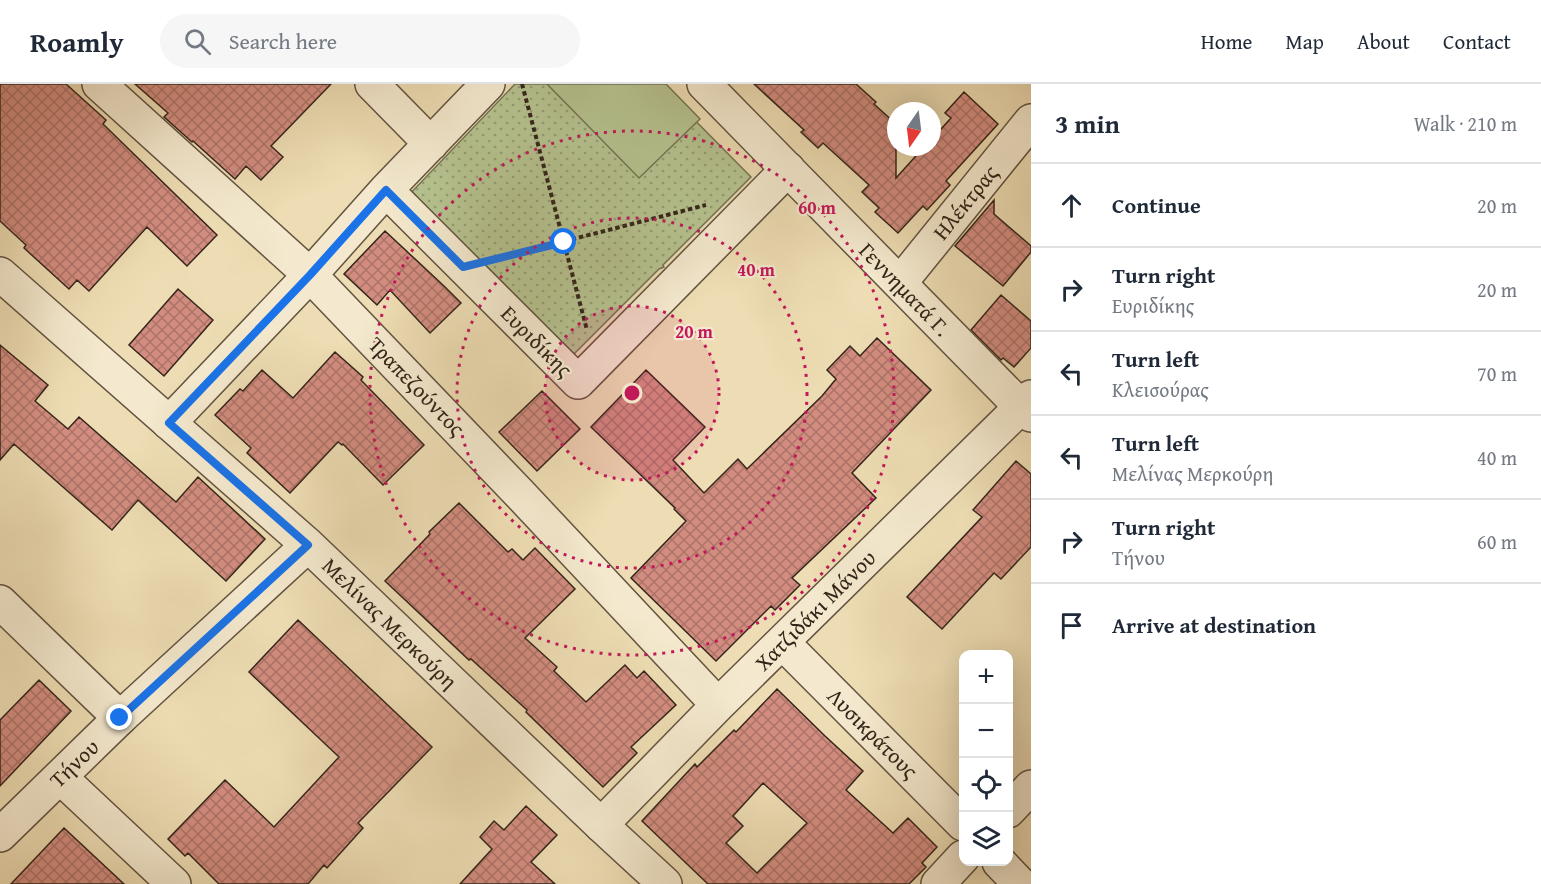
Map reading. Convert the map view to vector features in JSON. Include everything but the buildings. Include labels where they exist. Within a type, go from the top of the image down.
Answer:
[{"type":"street","name":"Τραπεζούντος","points":[[99,84],[310,275],[718,705]]},
{"type":"street","points":[[372,84],[431,144]]},
{"type":"street","points":[[169,423],[488,84]]},
{"type":"street","name":"Γεννηματά Γ.","points":[[704,84],[900,283],[1028,406]]},
{"type":"street","name":"Ηλέκτρας","points":[[900,283],[1031,121]]},
{"type":"street","name":"Ευριδίκης","points":[[386,190],[578,382],[788,169]]},
{"type":"street","name":"Μελίνας Μερκούρη","points":[[0,274],[308,545],[665,884]]},
{"type":"street","name":"Χατζιδάκι Μάνου","points":[[602,825],[782,642],[1028,406]]},
{"type":"street","name":"Τήνου","points":[[0,835],[120,718],[308,545]]},
{"type":"street","points":[[0,602],[120,718]]},
{"type":"street","name":"Λυσικράτους","points":[[782,642],[959,820]]},
{"type":"street","points":[[60,777],[174,884]]},
{"type":"street","points":[[1013,806],[1031,787]]},
{"type":"street","points":[[938,884],[959,861]]},
{"type":"street","points":[[1004,866],[1020,884]]},
{"type":"path","points":[[522,84],[576,290]]},
{"type":"path","points":[[463,267],[711,204]]},
{"type":"green space","points":[[515,84],[659,84],[751,177],[663,265],[664,267],[659,269],[569,359],[406,198]]},
{"type":"green space","points":[[547,84],[666,84],[700,119],[639,178]]},
{"type":"route","points":[[120,718],[308,545],[169,423],[310,275],[386,190],[463,267],[564,242]]}]
